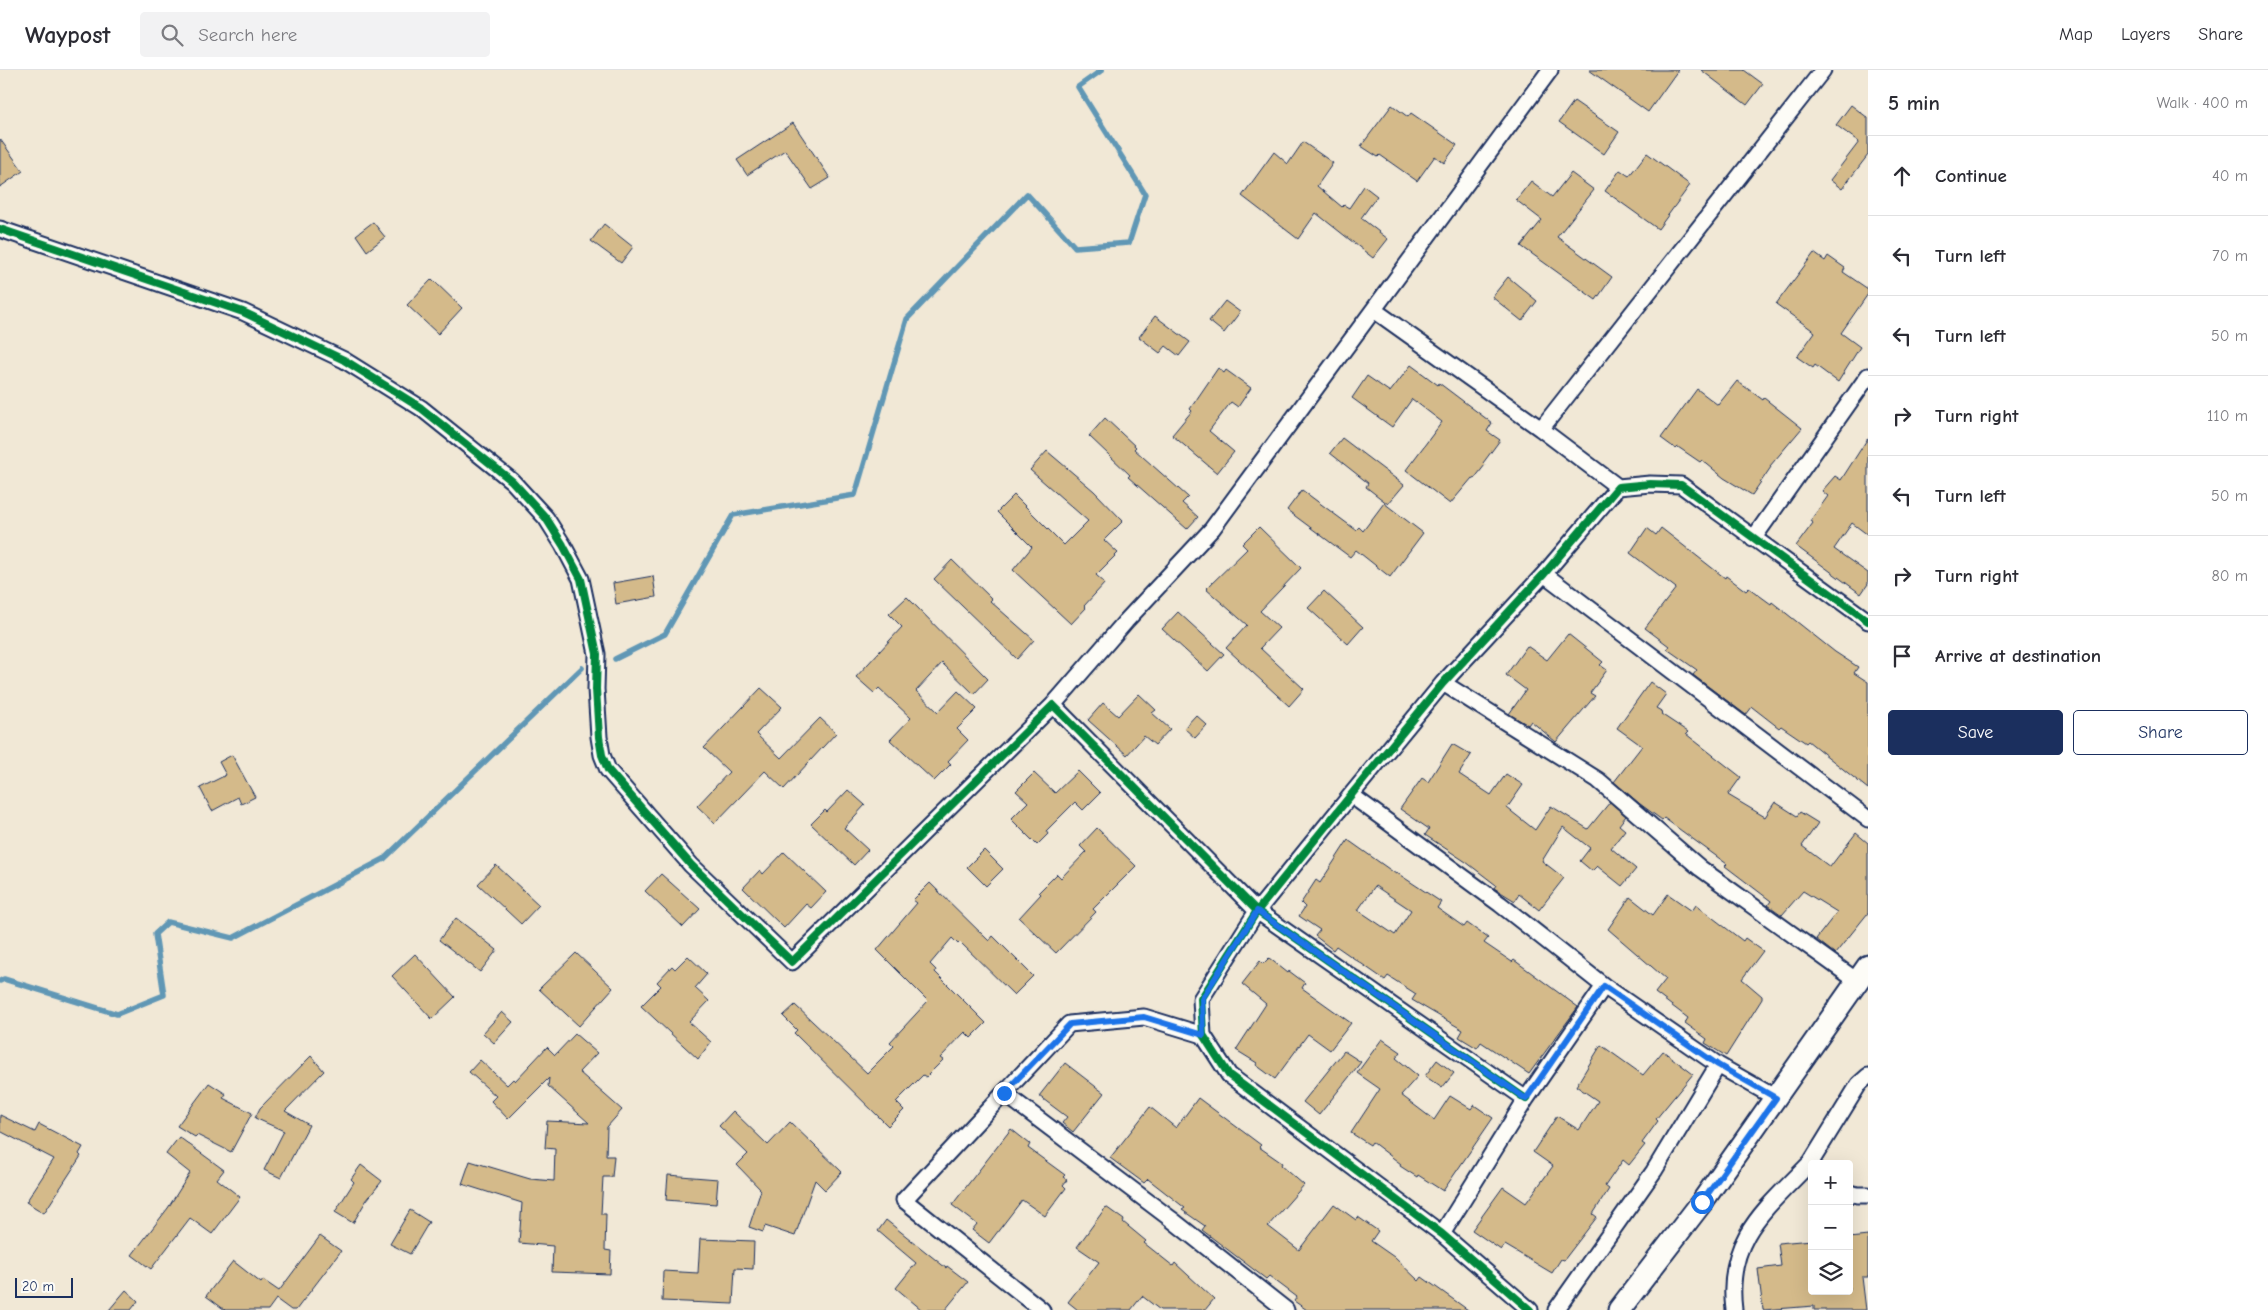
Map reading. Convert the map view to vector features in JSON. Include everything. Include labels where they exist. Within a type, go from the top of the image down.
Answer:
[{"type":"street","points":[[0,229],[243,312],[344,360],[421,408],[512,481],[546,518],[581,579],[597,654],[596,689],[599,737],[602,755],[608,770],[691,865],[792,962],[1053,705],[1126,621],[1212,529],[1550,70]]},
{"type":"street","points":[[1542,429],[1823,70]]},
{"type":"street","points":[[1374,310],[1542,429],[1618,487],[1650,484],[1681,486],[1868,621]]},
{"type":"street","points":[[1753,539],[1868,376]]},
{"type":"street","points":[[1530,1310],[1442,1234],[1229,1075],[1203,1035],[1202,999],[1257,911],[1351,794],[1444,683],[1544,574],[1618,487]]},
{"type":"street","points":[[1544,574],[1868,819]]},
{"type":"street","points":[[1444,683],[1598,780],[1700,868],[1862,973],[1702,1202],[1619,1310]]},
{"type":"street","points":[[1053,705],[1257,911],[1526,1099]]},
{"type":"street","points":[[1351,794],[1500,904],[1604,986],[1718,1065],[1776,1098]]},
{"type":"street","points":[[1442,1234],[1526,1099],[1604,986]]},
{"type":"street","points":[[1042,1310],[904,1200],[1070,1024],[1144,1017],[1203,1035]]},
{"type":"street","points":[[1556,1310],[1654,1171],[1718,1065]]},
{"type":"street","points":[[1814,1160],[1859,1084],[1868,1076]]},
{"type":"street","points":[[1004,1093],[1286,1310]]},
{"type":"street","points":[[1734,1310],[1733,1277],[1742,1241],[1752,1223],[1808,1167]]},
{"type":"street","points":[[1853,1194],[1858,1196],[1868,1194]]},
{"type":"building","points":[[1589,70],[1678,70],[1648,112]]},
{"type":"building","points":[[1701,70],[1744,70],[1763,84],[1747,105]]},
{"type":"building","points":[[1574,101],[1619,132],[1604,154],[1559,122]]},
{"type":"building","points":[[1392,105],[1408,117],[1411,113],[1457,145],[1444,163],[1435,156],[1417,181],[1380,155],[1378,157],[1361,146]]},
{"type":"building","points":[[1851,105],[1868,118],[1868,155],[1842,189],[1830,180],[1859,142],[1836,125]]},
{"type":"building","points":[[793,123],[830,178],[812,189],[785,150],[747,175],[737,160]]},
{"type":"building","points":[[0,139],[23,171],[0,187]]},
{"type":"building","points":[[1303,142],[1333,163],[1317,186],[1342,207],[1344,205],[1349,208],[1364,186],[1377,196],[1361,218],[1388,239],[1373,258],[1316,213],[1298,239],[1242,196],[1274,152],[1288,164]]},
{"type":"building","points":[[1647,153],[1690,185],[1658,229],[1605,191],[1620,170],[1629,176]]},
{"type":"building","points":[[1571,173],[1594,190],[1557,237],[1612,277],[1596,300],[1521,246],[1542,220],[1516,200],[1531,181],[1552,197]]},
{"type":"building","points":[[373,222],[385,237],[367,251],[356,235]]},
{"type":"building","points":[[604,224],[633,247],[621,263],[591,241]]},
{"type":"building","points":[[1814,253],[1825,261],[1828,256],[1845,268],[1843,272],[1868,289],[1868,294],[1841,333],[1860,347],[1838,382],[1815,365],[1813,368],[1797,357],[1815,332],[1776,304]]},
{"type":"building","points":[[1508,277],[1537,301],[1522,321],[1492,297]]},
{"type":"building","points":[[432,279],[462,308],[438,334],[407,305]]},
{"type":"building","points":[[1225,301],[1240,312],[1224,333],[1209,321]]},
{"type":"building","points":[[1155,316],[1190,342],[1179,356],[1166,346],[1160,353],[1139,337]]},
{"type":"building","points":[[1411,365],[1438,385],[1439,383],[1492,423],[1487,431],[1500,440],[1483,463],[1485,465],[1450,504],[1406,470],[1442,422],[1412,399],[1392,427],[1352,398],[1367,376],[1390,392]]},
{"type":"building","points":[[1218,368],[1224,373],[1226,370],[1251,388],[1238,407],[1231,402],[1209,431],[1234,452],[1217,473],[1172,435],[1192,411],[1190,409]]},
{"type":"building","points":[[1737,381],[1763,400],[1764,398],[1802,428],[1770,466],[1752,495],[1724,478],[1702,460],[1700,462],[1678,447],[1676,449],[1661,438],[1697,389],[1718,405]]},
{"type":"building","points":[[1105,418],[1136,447],[1134,449],[1188,497],[1182,503],[1198,517],[1187,529],[1128,477],[1130,475],[1089,436]]},
{"type":"building","points":[[1342,438],[1404,485],[1388,504],[1366,487],[1368,483],[1330,453]]},
{"type":"building","points":[[1868,438],[1868,535],[1852,523],[1834,549],[1868,573],[1868,584],[1861,594],[1796,546],[1813,523],[1810,521],[1828,496],[1822,491],[1835,476],[1841,480]]},
{"type":"building","points":[[1047,451],[1094,491],[1123,521],[1104,540],[1118,553],[1096,575],[1105,583],[1071,624],[1013,570],[1032,547],[997,512],[1014,495],[1064,545],[1088,521],[1030,470]]},
{"type":"building","points":[[1302,490],[1356,530],[1359,527],[1363,531],[1384,503],[1423,533],[1390,577],[1356,550],[1350,557],[1287,510]]},
{"type":"building","points":[[1259,527],[1301,568],[1260,611],[1279,628],[1260,648],[1304,689],[1289,706],[1226,648],[1247,625],[1206,589],[1247,549],[1242,544]]},
{"type":"building","points":[[1647,528],[1656,535],[1661,528],[1725,578],[1726,576],[1746,591],[1749,588],[1771,604],[1772,602],[1835,652],[1858,667],[1854,673],[1868,682],[1868,789],[1808,741],[1806,743],[1781,726],[1779,728],[1752,707],[1746,715],[1693,675],[1697,670],[1667,649],[1669,646],[1645,628],[1676,588],[1630,553]]},
{"type":"building","points":[[952,560],[992,599],[990,601],[1034,640],[1017,659],[934,579]]},
{"type":"building","points":[[653,576],[656,597],[616,604],[613,583]]},
{"type":"building","points":[[1324,591],[1363,627],[1348,644],[1308,608]]},
{"type":"building","points":[[907,597],[988,679],[974,694],[942,663],[916,691],[938,712],[958,691],[977,709],[957,729],[968,740],[948,761],[951,764],[934,781],[890,740],[911,718],[879,688],[874,693],[856,677],[902,627],[889,614]]},
{"type":"building","points":[[1178,612],[1224,654],[1208,671],[1162,629]]},
{"type":"building","points":[[1568,634],[1603,662],[1600,665],[1607,670],[1590,693],[1595,696],[1556,742],[1531,721],[1528,725],[1509,714],[1526,690],[1506,675],[1527,646],[1547,660]]},
{"type":"building","points":[[1650,682],[1666,694],[1656,708],[1663,712],[1661,714],[1688,732],[1686,734],[1741,777],[1728,795],[1765,817],[1775,802],[1797,816],[1800,812],[1818,823],[1802,846],[1830,867],[1856,833],[1868,843],[1868,913],[1835,954],[1816,939],[1837,912],[1803,891],[1782,915],[1768,905],[1771,901],[1725,866],[1727,864],[1664,818],[1662,820],[1614,782],[1642,746],[1617,728]]},
{"type":"building","points":[[761,688],[782,707],[756,734],[781,758],[820,718],[836,733],[784,789],[765,771],[715,823],[697,806],[729,772],[704,748]]},
{"type":"building","points":[[1139,694],[1156,710],[1152,713],[1170,729],[1155,745],[1144,736],[1127,755],[1088,720],[1103,703],[1118,716]]},
{"type":"building","points":[[1196,715],[1207,725],[1195,738],[1184,728]]},
{"type":"building","points":[[1452,744],[1471,755],[1459,774],[1491,795],[1506,774],[1523,785],[1507,808],[1535,830],[1551,806],[1588,829],[1610,802],[1626,816],[1619,825],[1625,830],[1611,848],[1636,869],[1622,886],[1597,866],[1592,871],[1580,861],[1590,848],[1563,827],[1542,861],[1564,878],[1539,910],[1519,894],[1515,901],[1494,888],[1496,885],[1466,862],[1425,835],[1429,829],[1400,809],[1422,778],[1428,782]]},
{"type":"building","points":[[232,755],[255,797],[241,804],[238,797],[212,811],[200,788],[226,775],[219,762]]},
{"type":"building","points":[[1078,771],[1100,793],[1083,810],[1075,802],[1046,831],[1048,834],[1037,845],[1011,819],[1028,802],[1016,791],[1034,773],[1055,793]]},
{"type":"building","points":[[848,790],[865,805],[844,828],[868,850],[854,865],[811,824],[825,810],[827,812]]},
{"type":"building","points":[[1097,828],[1136,866],[1093,909],[1096,912],[1056,953],[1019,918],[1041,894],[1039,892],[1057,874],[1061,878],[1086,852],[1080,846]]},
{"type":"building","points":[[1348,840],[1396,874],[1441,902],[1437,908],[1464,927],[1467,923],[1488,938],[1484,943],[1512,962],[1514,960],[1578,1007],[1529,1074],[1481,1042],[1477,1048],[1459,1037],[1463,1030],[1412,1000],[1416,994],[1388,976],[1385,980],[1336,946],[1333,950],[1315,936],[1320,930],[1299,916],[1305,907],[1301,903],[1316,880],[1320,883]],"holes":[[[1375,886],[1411,910],[1395,935],[1358,910]]]},
{"type":"building","points":[[984,850],[1003,869],[986,886],[967,867]]},
{"type":"building","points":[[784,852],[826,892],[811,908],[806,904],[784,928],[743,888],[760,870],[763,874]]},
{"type":"building","points":[[496,865],[539,905],[521,924],[478,884]]},
{"type":"building","points":[[661,874],[700,909],[683,927],[645,891]]},
{"type":"building","points":[[930,883],[989,941],[993,936],[1033,976],[1014,995],[960,942],[958,944],[952,938],[930,964],[936,970],[935,972],[986,1023],[971,1038],[965,1032],[940,1058],[943,1060],[926,1077],[923,1075],[896,1102],[904,1110],[888,1126],[794,1033],[797,1030],[783,1016],[795,1005],[867,1073],[894,1046],[890,1042],[928,1001],[877,950],[917,903],[913,900]]},
{"type":"building","points":[[1668,894],[1692,911],[1696,905],[1743,941],[1745,938],[1763,951],[1742,979],[1762,996],[1762,999],[1726,1056],[1705,1043],[1707,1039],[1685,1023],[1688,1018],[1655,993],[1666,979],[1608,929],[1630,897],[1653,915]]},
{"type":"building","points":[[456,918],[497,950],[480,972],[439,940]]},
{"type":"building","points":[[576,953],[613,988],[579,1026],[539,989]]},
{"type":"building","points":[[415,954],[455,997],[432,1019],[392,976]]},
{"type":"building","points":[[688,956],[707,974],[695,988],[709,1001],[689,1022],[711,1042],[698,1059],[641,1006],[661,986],[657,982],[672,966],[675,969]]},
{"type":"building","points":[[1269,958],[1305,983],[1302,988],[1351,1023],[1330,1050],[1308,1034],[1275,1079],[1256,1065],[1257,1063],[1236,1050],[1266,1004],[1242,984],[1260,961],[1263,964]]},
{"type":"building","points":[[502,1012],[513,1022],[494,1043],[483,1033]]},
{"type":"building","points":[[575,1034],[597,1053],[579,1072],[622,1110],[607,1127],[606,1156],[614,1156],[612,1177],[603,1177],[601,1214],[606,1214],[605,1250],[611,1251],[610,1274],[552,1272],[553,1246],[519,1243],[522,1203],[462,1184],[470,1161],[530,1179],[554,1181],[555,1149],[545,1148],[547,1121],[589,1123],[548,1086],[549,1078],[508,1119],[491,1101],[496,1096],[469,1072],[480,1060],[507,1085],[513,1079],[515,1081],[547,1047],[555,1055]]},
{"type":"building","points":[[1382,1039],[1401,1052],[1396,1058],[1418,1076],[1401,1095],[1434,1120],[1450,1096],[1471,1109],[1474,1105],[1493,1118],[1443,1191],[1400,1166],[1401,1164],[1372,1142],[1370,1145],[1351,1133],[1380,1089],[1357,1073]]},
{"type":"building","points":[[1601,1045],[1643,1075],[1663,1051],[1693,1074],[1656,1119],[1658,1121],[1642,1143],[1645,1145],[1629,1165],[1623,1160],[1605,1186],[1609,1189],[1593,1214],[1597,1217],[1564,1260],[1561,1259],[1552,1273],[1505,1245],[1501,1250],[1472,1230],[1503,1187],[1526,1203],[1553,1166],[1533,1152],[1557,1116],[1579,1130],[1598,1101],[1576,1086]]},
{"type":"building","points":[[1344,1051],[1361,1062],[1319,1115],[1303,1102]]},
{"type":"building","points":[[311,1056],[324,1071],[285,1111],[309,1125],[281,1178],[264,1170],[284,1131],[255,1118],[260,1108]]},
{"type":"building","points":[[1437,1060],[1454,1073],[1442,1088],[1425,1076]]},
{"type":"building","points":[[1065,1063],[1104,1093],[1073,1132],[1062,1123],[1067,1117],[1039,1096]]},
{"type":"building","points":[[209,1083],[226,1094],[223,1098],[252,1113],[231,1152],[197,1135],[195,1137],[177,1126]]},
{"type":"building","points":[[1198,1098],[1261,1145],[1259,1147],[1282,1163],[1281,1165],[1304,1185],[1268,1226],[1299,1250],[1334,1204],[1356,1220],[1358,1217],[1378,1231],[1371,1241],[1394,1257],[1419,1281],[1422,1277],[1468,1310],[1307,1310],[1294,1301],[1297,1297],[1269,1276],[1266,1279],[1202,1230],[1205,1226],[1182,1210],[1185,1208],[1148,1179],[1144,1183],[1110,1158],[1150,1107],[1176,1128]]},
{"type":"building","points":[[733,1111],[768,1145],[790,1122],[842,1172],[825,1190],[815,1180],[795,1236],[765,1226],[763,1232],[749,1227],[761,1190],[737,1165],[748,1154],[719,1126]]},
{"type":"building","points":[[0,1115],[35,1132],[39,1124],[83,1147],[79,1154],[81,1156],[44,1213],[26,1202],[54,1159],[0,1131]]},
{"type":"building","points":[[1011,1129],[1030,1144],[1028,1148],[1065,1175],[1063,1177],[1067,1180],[1063,1185],[1066,1188],[1045,1216],[1022,1200],[989,1243],[972,1230],[977,1224],[952,1205]]},
{"type":"building","points":[[179,1137],[224,1170],[217,1179],[240,1197],[212,1234],[190,1218],[151,1269],[132,1255],[168,1208],[190,1173],[166,1154]]},
{"type":"building","points":[[361,1165],[382,1181],[366,1201],[353,1223],[335,1212],[354,1182],[351,1179]]},
{"type":"building","points":[[668,1175],[718,1179],[716,1204],[666,1200]]},
{"type":"building","points":[[1106,1207],[1124,1220],[1123,1222],[1146,1241],[1144,1243],[1173,1266],[1175,1263],[1214,1299],[1205,1310],[1160,1310],[1142,1296],[1131,1310],[1078,1310],[1068,1302],[1099,1262],[1077,1247]]},
{"type":"building","points":[[410,1210],[429,1222],[410,1254],[390,1244]]},
{"type":"building","points":[[886,1220],[946,1268],[947,1266],[968,1282],[945,1310],[922,1310],[896,1288],[916,1263],[878,1231]]},
{"type":"building","points":[[320,1236],[341,1251],[296,1310],[291,1310],[276,1299],[268,1310],[225,1310],[206,1296],[233,1261],[261,1283],[263,1280],[279,1291]]},
{"type":"building","points":[[1868,1236],[1868,1277],[1862,1277],[1866,1310],[1814,1310],[1814,1306],[1763,1310],[1758,1269],[1781,1266],[1778,1243],[1808,1240],[1808,1295],[1853,1295],[1853,1238]]},
{"type":"building","points":[[700,1239],[754,1241],[753,1269],[735,1268],[733,1304],[662,1301],[663,1271],[698,1273]]},
{"type":"building","points":[[126,1290],[138,1301],[131,1310],[109,1310]]},
{"type":"waterway","points":[[615,659],[665,634],[733,515],[855,495],[907,319],[1027,194],[1075,247],[1129,243],[1145,194],[1078,87],[1102,70]]},
{"type":"waterway","points":[[0,981],[4,979],[117,1014],[164,995],[155,934],[168,922],[233,938],[384,859],[582,668]]},
{"type":"cycle path","points":[[0,229],[243,312],[344,360],[421,408],[512,481],[546,518],[581,579],[597,654],[596,689],[599,737],[602,755],[608,770],[691,865],[792,962],[1053,705],[1257,911],[1526,1099]]},
{"type":"cycle path","points":[[1530,1310],[1442,1234],[1229,1075],[1203,1035],[1201,999],[1257,911],[1351,795],[1443,683],[1544,574],[1618,487],[1650,484],[1681,485],[1868,621]]},
{"type":"route","points":[[1004,1093],[1070,1024],[1144,1017],[1203,1035],[1202,999],[1257,911],[1526,1099],[1604,986],[1718,1065],[1776,1098],[1702,1202]]}]
